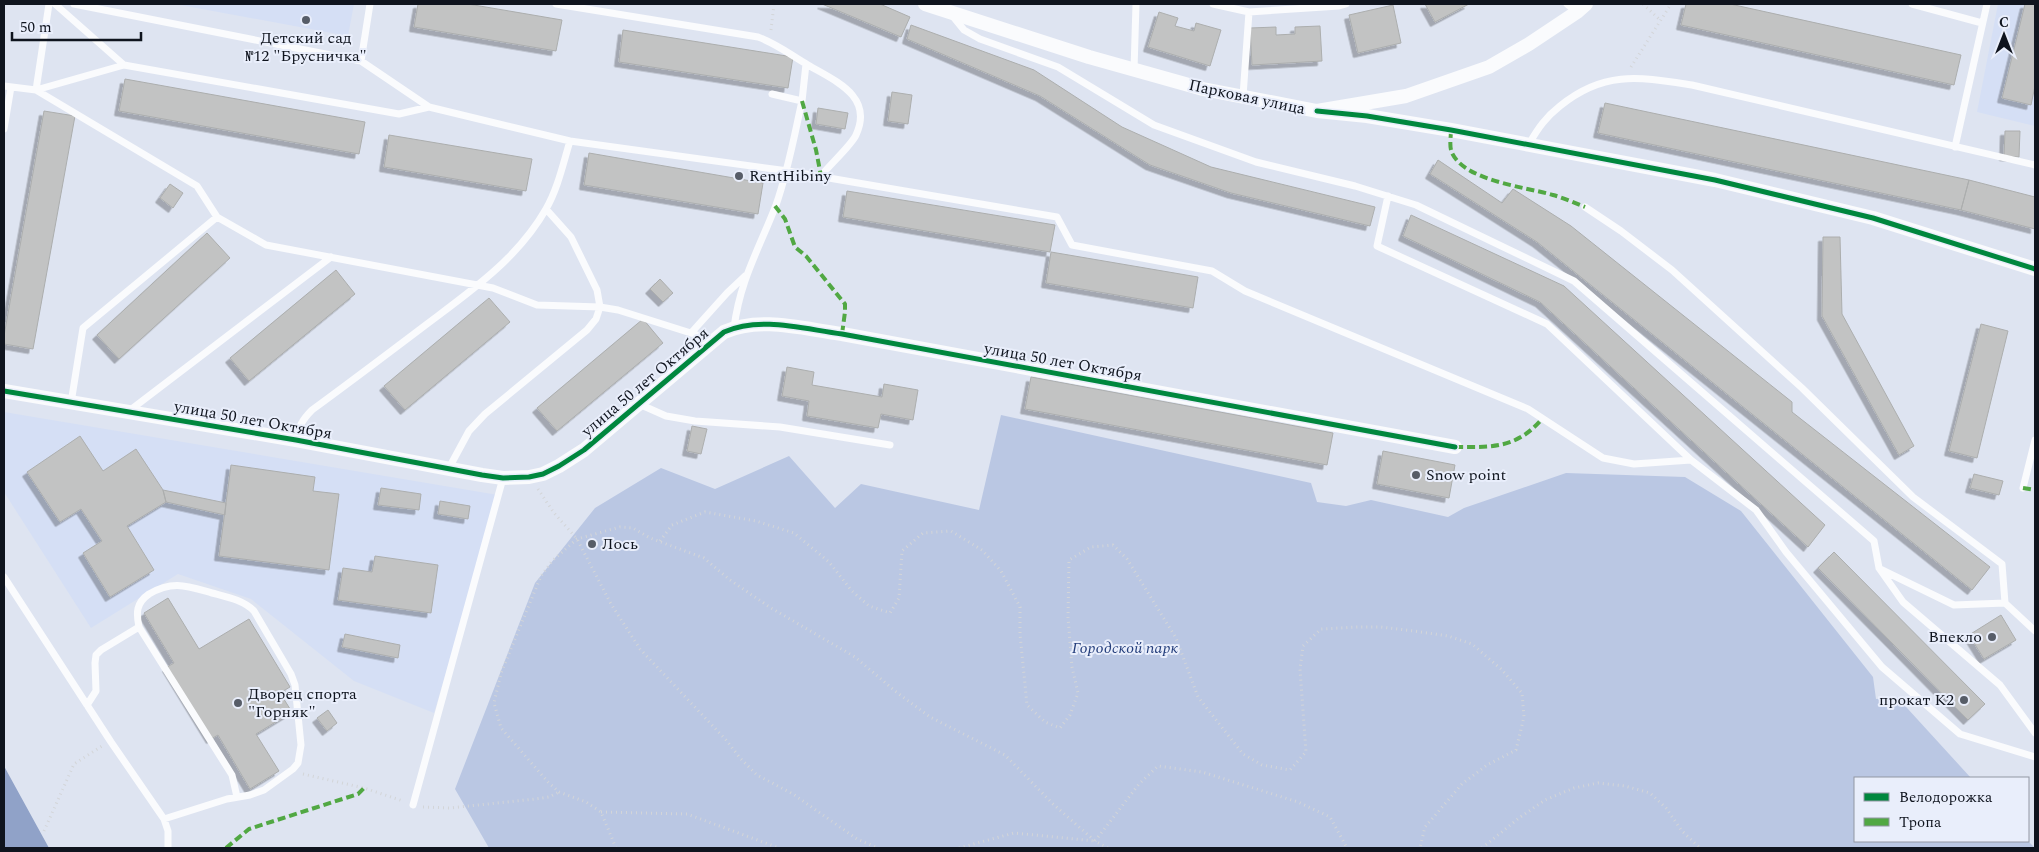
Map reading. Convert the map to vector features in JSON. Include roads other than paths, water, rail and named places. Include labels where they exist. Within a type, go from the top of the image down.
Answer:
[{"type":"street","name":"Парковая улица","points":[[925,4],[1089,57],[1203,89],[1317,111],[1406,96],[1489,67],[1529,44],[1577,6]]},
{"type":"street","points":[[1317,111],[1367,116],[1529,144],[1714,180],[1873,218],[2035,270]]},
{"type":"street","name":"улица 50 лет Октября","points":[[4,391],[296,440],[503,478],[529,477],[543,474],[584,450],[724,332],[734,328],[763,324],[842,334],[1455,447]]},
{"type":"lane","points":[[49,4],[36,90],[124,64],[399,114],[430,107]]},
{"type":"lane","points":[[55,4],[124,64]]},
{"type":"lane","points":[[74,4],[361,61],[430,107],[570,141],[821,176],[1057,216],[1072,245],[1212,271],[1245,291],[1528,409],[1603,458],[1634,464],[1691,460]]},
{"type":"lane","points":[[361,61],[370,4]]},
{"type":"lane","points":[[556,4],[758,37],[787,50],[806,64],[846,87],[856,100],[860,112],[856,135],[821,176]]},
{"type":"lane","points":[[1134,70],[1136,4]]},
{"type":"lane","points":[[1213,4],[1249,12],[1346,4]]},
{"type":"lane","points":[[1912,4],[1982,23]]},
{"type":"lane","points":[[1955,147],[1987,4]]},
{"type":"lane","points":[[948,11],[964,30],[980,39],[1058,67],[1154,125],[1256,162],[1355,186],[1416,205],[1574,281],[1874,542],[1879,568],[1903,602],[2000,685],[2035,733]]},
{"type":"lane","points":[[1243,96],[1249,12]]},
{"type":"lane","points":[[734,328],[736,310],[746,275],[788,171],[802,101],[806,64]]},
{"type":"lane","points":[[1529,144],[1545,119],[1574,94],[1595,84],[1625,78],[1655,80],[1692,86],[2035,166]]},
{"type":"lane","points":[[4,129],[7,86]]},
{"type":"lane","name":"улица 50 лет Октября","points":[[7,86],[36,90],[197,186],[217,217],[266,245],[479,285],[504,291],[536,306],[600,307],[618,310],[714,340]]},
{"type":"lane","points":[[772,94],[802,101]]},
{"type":"lane","points":[[296,440],[298,429],[312,410],[479,285],[506,260],[534,228],[546,208],[559,180],[570,141]]},
{"type":"lane","points":[[1388,196],[1377,246],[1547,324],[1691,460],[1756,510],[1786,552],[1836,614],[1889,674],[1960,734],[2035,757]]},
{"type":"lane","points":[[1585,207],[1621,231],[1672,270],[1802,388],[1913,497],[2002,564],[2005,604],[2035,631]]},
{"type":"lane","points":[[449,468],[469,431],[486,414],[587,330],[596,319],[600,307],[597,290],[571,237],[546,208]]},
{"type":"lane","points":[[71,403],[83,328],[217,217]]},
{"type":"lane","points":[[129,411],[331,257]]},
{"type":"lane","points":[[692,333],[726,293],[746,275]]},
{"type":"lane","points":[[639,404],[666,416],[695,421],[780,427],[890,444]]},
{"type":"lane","points":[[2023,488],[2035,440]]},
{"type":"lane","points":[[413,805],[503,478]]},
{"type":"lane","points":[[1879,568],[1954,606],[2005,604]]},
{"type":"lane","points":[[4,577],[111,742],[164,819],[168,831],[168,848]]},
{"type":"lane","points":[[164,819],[264,790],[293,769],[298,763],[301,745],[297,694],[291,674],[254,611],[248,605],[234,599],[184,585],[169,585],[142,599],[137,606],[136,616],[139,627],[232,775],[237,797]]},
{"type":"lane","points":[[87,705],[96,691],[96,655],[139,627]]},
{"type":"place","name":"Детский сад №12 \"Брусничка\"","points":[[306,20]]},
{"type":"place","name":"RentHibiny","points":[[739,176]]},
{"type":"place","name":"Snow point","points":[[1416,475]]},
{"type":"place","name":"Лось","points":[[592,544]]},
{"type":"place","name":"Впекло","points":[[1992,637]]},
{"type":"place","name":"прокат К2","points":[[1964,700]]},
{"type":"place","name":"Дворец спорта \"Горняк\"","points":[[238,703]]},
{"type":"park label","name":"Городской парк","points":[[1125,648]]}]
